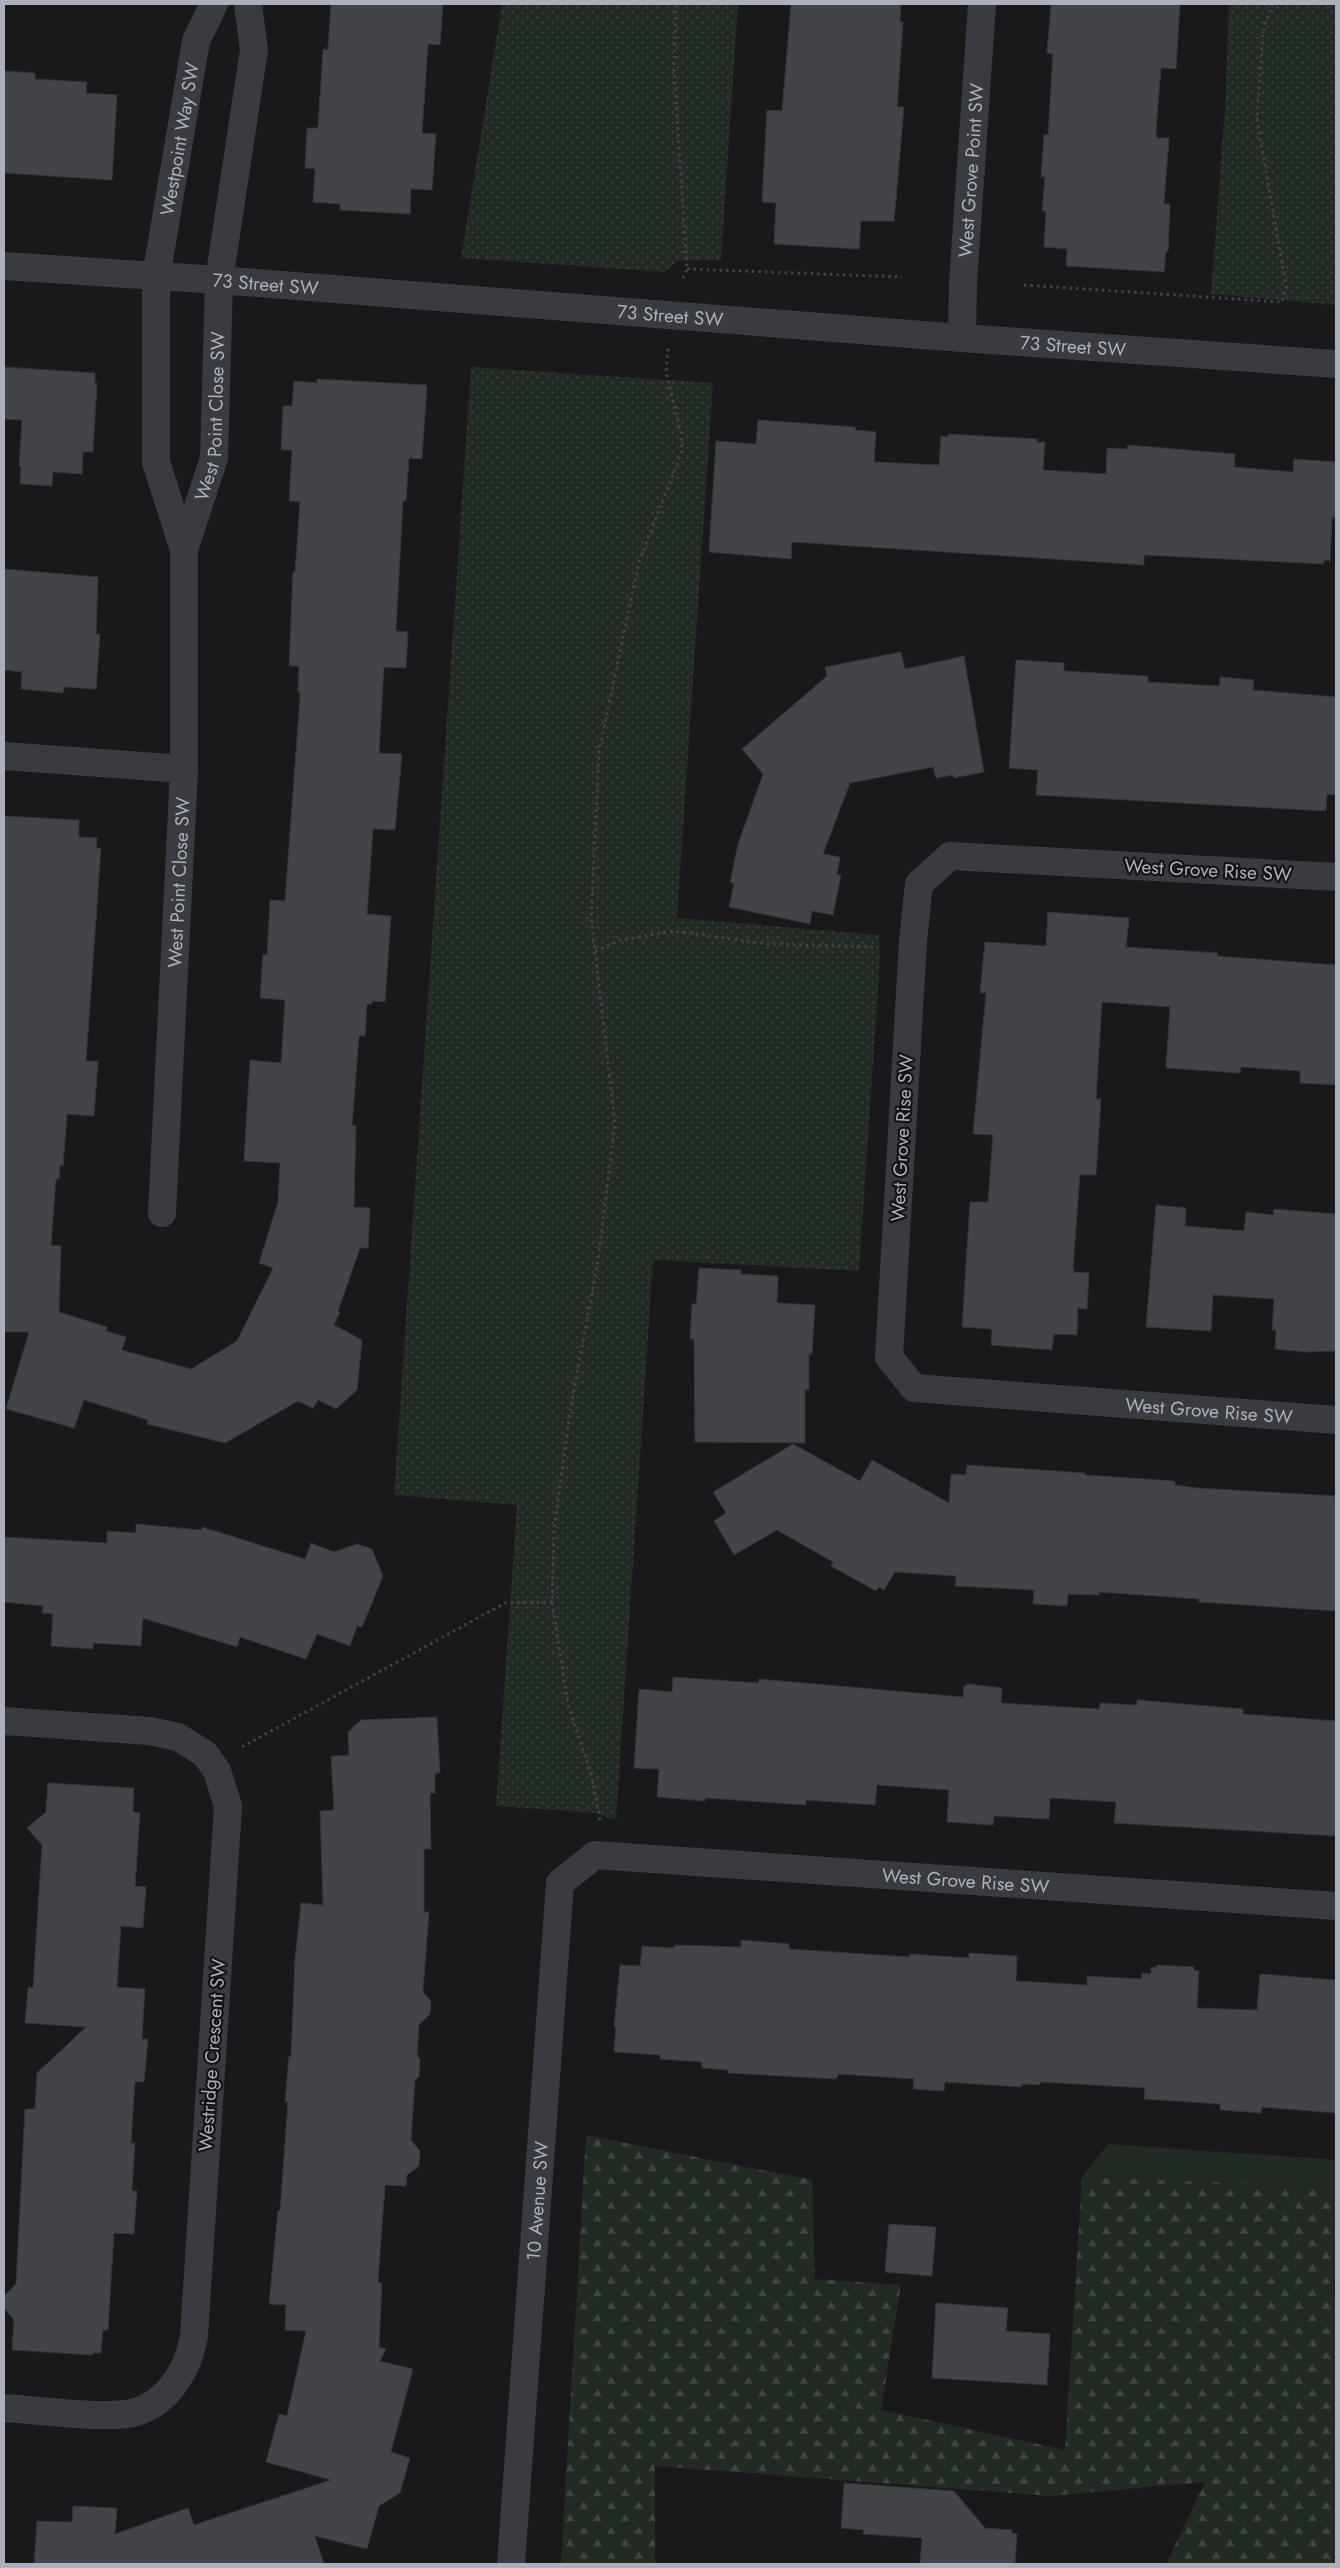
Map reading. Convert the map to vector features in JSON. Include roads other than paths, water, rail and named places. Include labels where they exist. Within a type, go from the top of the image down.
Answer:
[{"type":"street","name":"Westpoint Way SW","points":[[156,277],[196,41],[214,4]]},
{"type":"street","points":[[219,280],[254,50],[248,4]]},
{"type":"street","name":"West Grove Point SW","points":[[962,338],[963,283],[982,4]]},
{"type":"street","name":"73 Street SW","points":[[4,266],[219,280],[962,338],[1336,364]]},
{"type":"street","name":"West Point Close SW","points":[[156,277],[156,462],[184,550],[184,770],[162,1213]]},
{"type":"street","name":"West Point Close SW","points":[[184,550],[214,458],[219,280]]},
{"type":"street","points":[[4,756],[184,770]]},
{"type":"street","name":"West Grove Rise SW","points":[[1336,877],[950,856],[919,884],[913,941],[889,1357],[914,1388],[1336,1420]]},
{"type":"street","name":"Westridge Crescent SW","points":[[4,1721],[161,1732],[178,1737],[195,1747],[213,1764],[222,1781],[228,1806],[194,2336],[190,2356],[180,2377],[167,2392],[148,2406],[127,2414],[4,2408]]},
{"type":"street","name":"West Grove Rise SW","points":[[594,1855],[1336,1906]]},
{"type":"street","name":"10 Avenue SW","points":[[511,2564],[560,1883],[594,1855]]}]
